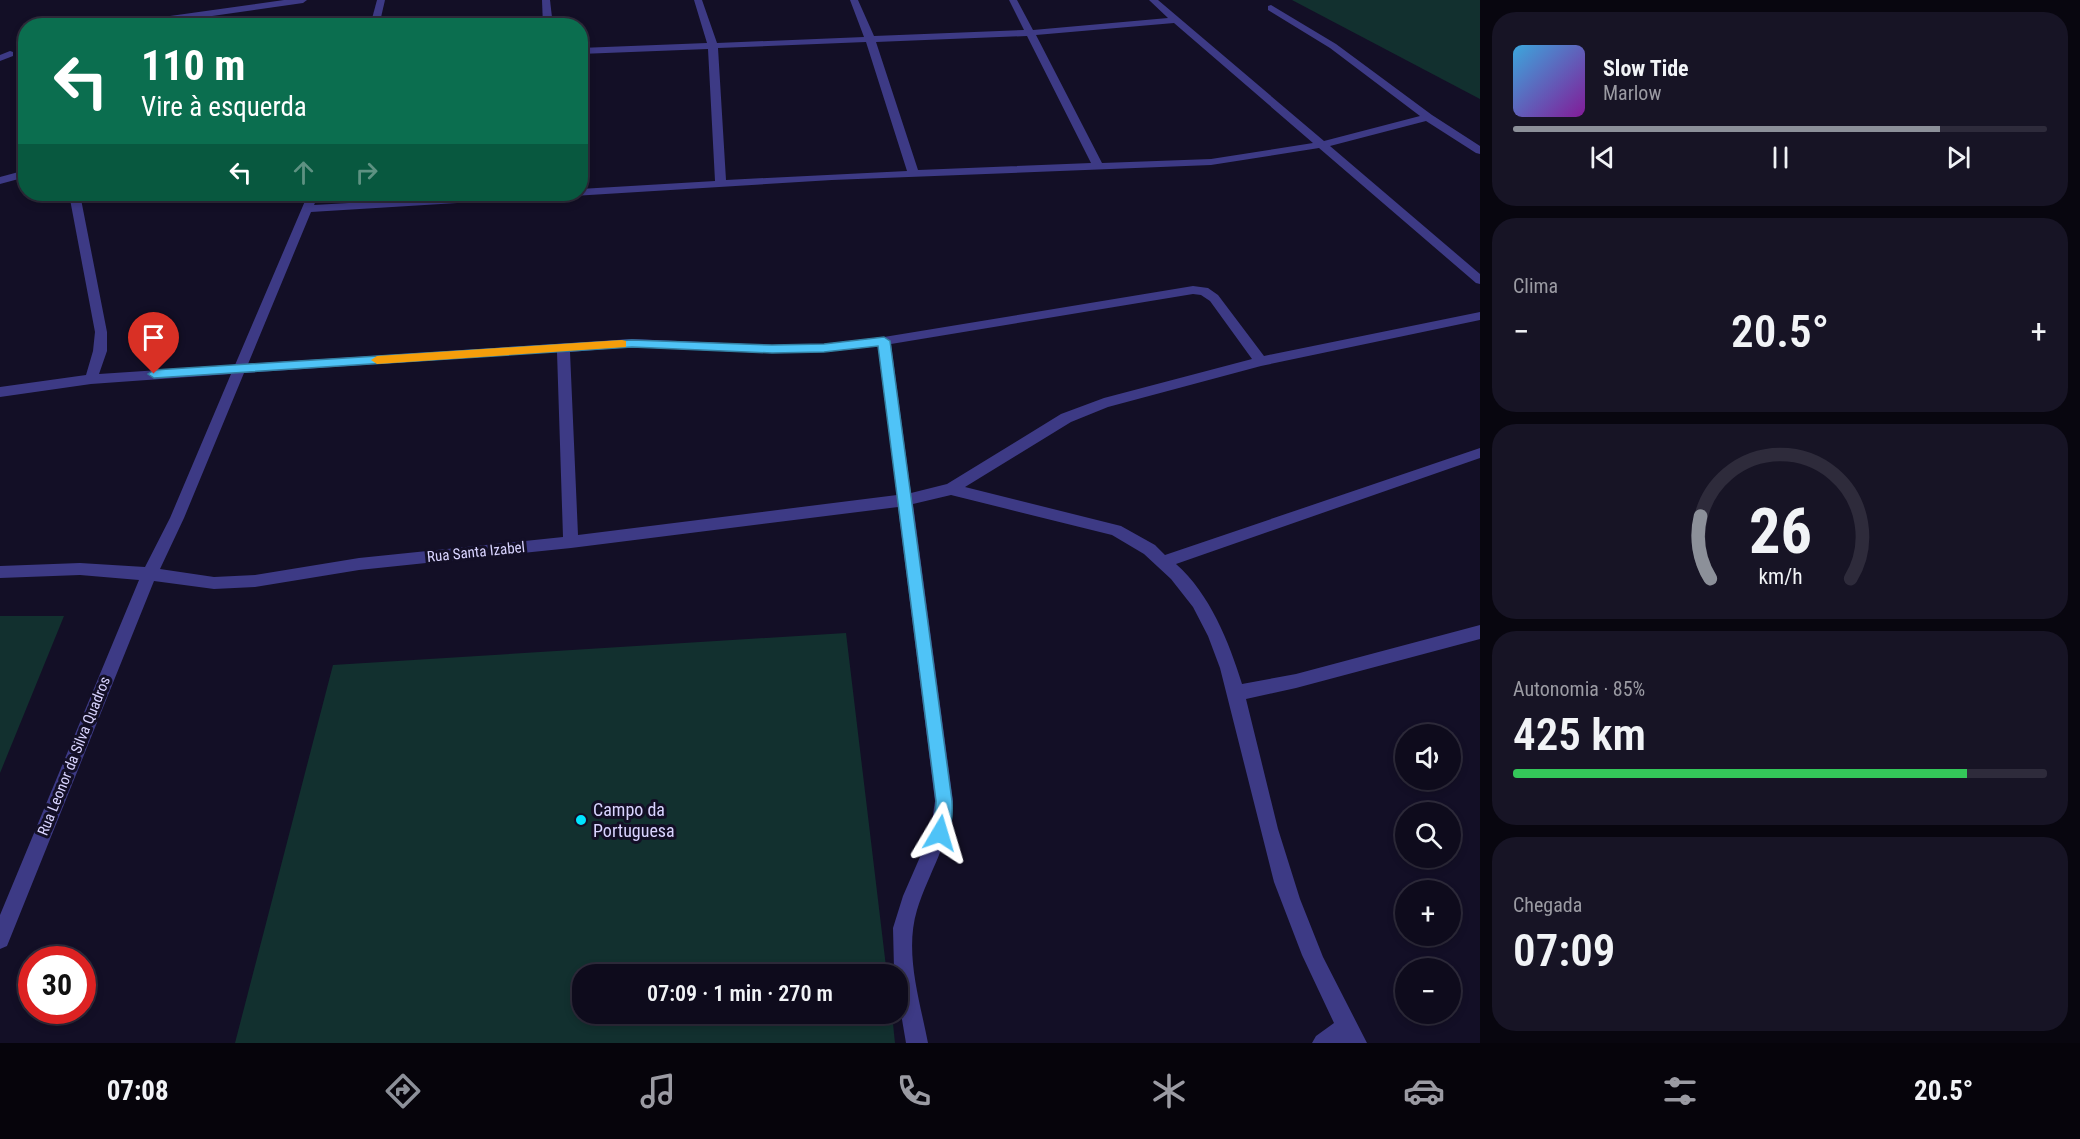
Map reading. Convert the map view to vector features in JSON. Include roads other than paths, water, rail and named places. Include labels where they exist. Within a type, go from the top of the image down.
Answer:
[{"type":"street","points":[[177,18],[303,0]]},
{"type":"street","points":[[376,18],[381,0]]},
{"type":"street","points":[[546,0],[547,18]]},
{"type":"street","points":[[698,0],[713,46],[721,185]]},
{"type":"street","points":[[854,0],[870,39],[914,175]]},
{"type":"street","points":[[1013,0],[1099,168]]},
{"type":"street","points":[[1153,0],[1324,144],[1480,280]]},
{"type":"street","points":[[1271,8],[1333,46],[1428,117],[1480,151]]},
{"type":"street","points":[[588,51],[1031,33],[1176,20]]},
{"type":"street","points":[[588,192],[832,177],[1211,162],[1324,144],[1428,117]]},
{"type":"street","points":[[0,181],[18,175]]},
{"type":"street","points":[[75,201],[101,332],[100,351],[91,378]]},
{"type":"street","name":"Rua Leonor da Silva Quadros","points":[[0,939],[149,574],[177,518],[310,201]]},
{"type":"street","points":[[307,209],[433,201]]},
{"type":"street","points":[[0,392],[91,378],[563,348],[659,343],[772,349],[824,348],[884,341],[1200,290],[1214,298],[1261,361]]},
{"type":"street","points":[[951,489],[1006,453],[1078,412],[1261,361],[1480,316]]},
{"type":"street","points":[[884,341],[944,809],[940,833],[902,929],[902,949],[916,1043]]},
{"type":"street","points":[[563,348],[570,542]]},
{"type":"street","points":[[1165,561],[1480,453]]},
{"type":"street","points":[[951,489],[1116,530],[1140,541],[1165,561],[1184,583],[1220,642],[1237,693],[1261,799],[1296,916],[1351,1035],[1323,1043]]},
{"type":"street","name":"Rua Santa Izabel","points":[[0,572],[80,569],[149,574],[214,583],[255,581],[359,564],[570,542],[905,500],[951,489]]},
{"type":"street","points":[[1237,693],[1296,681],[1480,632]]},
{"type":"place","name":"Campo da Portuguesa","points":[[581,820]]}]
